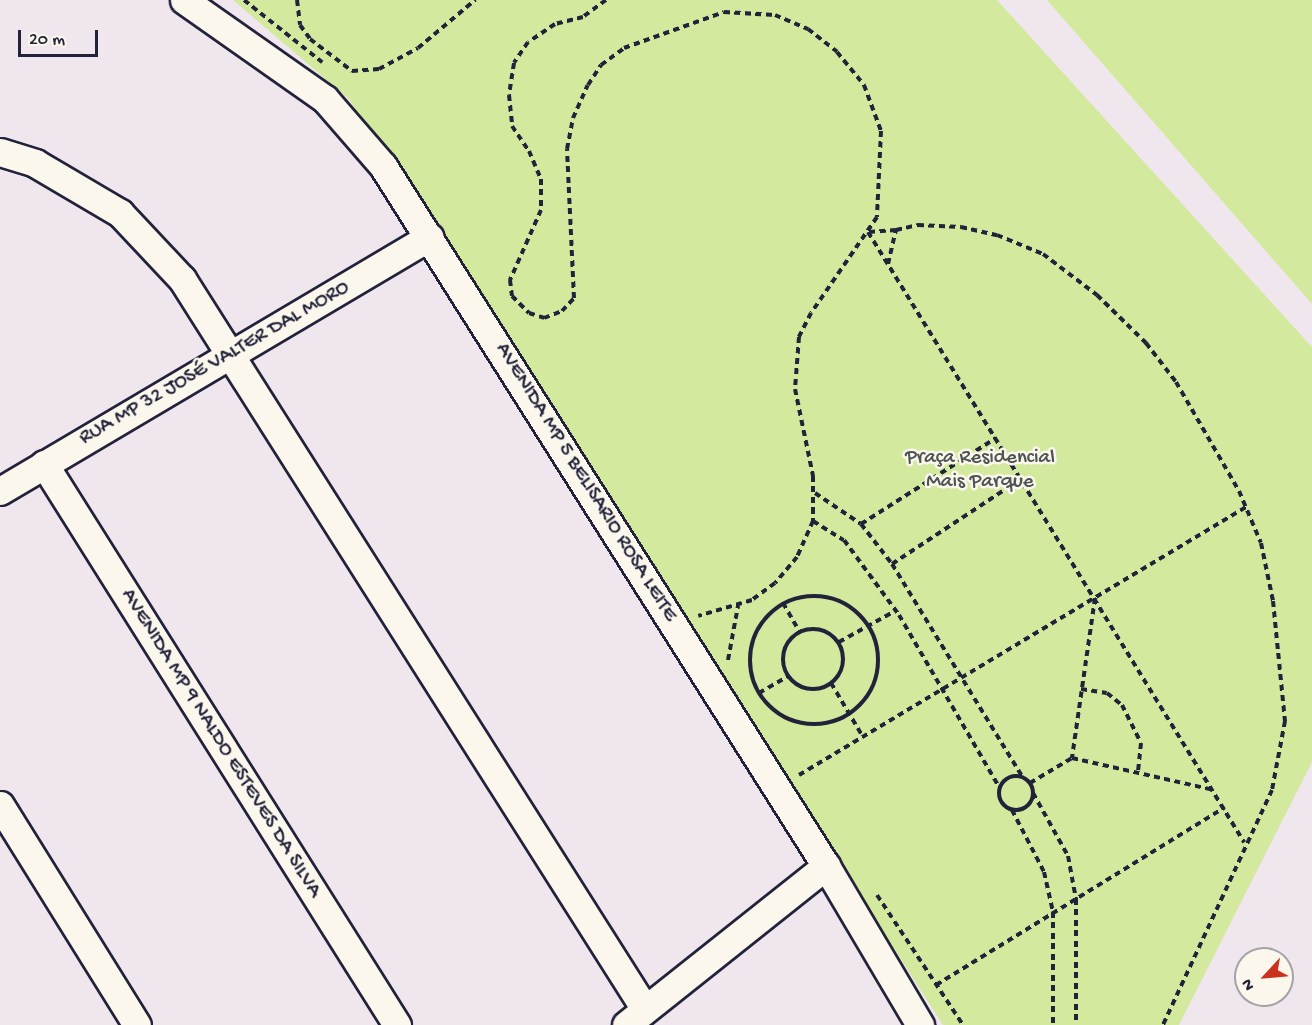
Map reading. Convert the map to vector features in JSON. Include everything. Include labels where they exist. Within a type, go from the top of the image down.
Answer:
[{"type":"street","name":"AVENIDA MP 5 BELISARIO ROSA LEITE","points":[[184,0],[325,99],[383,166],[826,866],[920,1025]]},
{"type":"street","points":[[0,152],[35,163],[120,213],[182,279],[232,356],[636,1017],[826,866]]},
{"type":"street","name":"RUA MP 32 JOSÉ VALTER DAL MORO","points":[[0,491],[430,237]]},
{"type":"street","name":"AVENIDA MP 9 NALDO ESTEVES DA SILVA","points":[[44,464],[397,1025]]},
{"type":"street","points":[[0,806],[136,1025]]},
{"type":"path","points":[[297,0],[300,25],[310,39],[352,71],[379,69],[418,48],[475,0]]},
{"type":"path","points":[[606,0],[583,17],[555,24],[528,42],[514,63],[510,95],[512,126],[530,151],[541,179],[541,210],[510,280],[518,305],[544,318],[562,310],[574,298],[567,149],[573,118],[601,65],[624,48],[659,32],[724,12],[775,15],[808,29],[837,52],[864,85],[881,131],[877,217],[811,313],[799,337],[795,389],[815,493],[813,521],[797,557],[775,583],[752,600],[694,617]]},
{"type":"path","points":[[868,232],[896,230],[918,225],[961,227],[997,235],[1043,254],[1097,295],[1146,343],[1176,382],[1211,438],[1246,507],[1261,543],[1273,601],[1285,721],[1272,790],[1245,842],[1163,1025]]},
{"type":"path","points":[[888,264],[896,230]]},
{"type":"path","points":[[868,232],[1245,842]]},
{"type":"path","points":[[861,524],[996,438]]},
{"type":"path","points":[[892,564],[1021,479]]},
{"type":"path","points":[[815,493],[861,524],[892,564],[963,676],[1022,776],[1030,783],[1033,793],[1068,856],[1076,898],[1076,1025]]},
{"type":"path","points":[[799,775],[1246,507]]},
{"type":"path","points":[[813,521],[844,540],[895,611],[999,787],[1001,801],[1012,810],[1044,872],[1053,912],[1053,1025]]},
{"type":"path","points":[[801,597],[830,598],[856,611],[868,626],[875,641],[876,673],[866,696],[849,713],[834,721],[800,722],[770,706],[759,693],[751,674],[750,653],[755,633],[766,616],[783,603],[801,597]]},
{"type":"path","points":[[1072,758],[1095,597]]},
{"type":"path","points":[[783,603],[800,632]]},
{"type":"path","points":[[728,669],[728,645],[739,605]]},
{"type":"path","points":[[839,642],[895,611]]},
{"type":"path","points":[[817,629],[839,642],[844,660],[831,683],[808,689],[788,676],[783,656],[786,646],[800,632],[817,629]]},
{"type":"path","points":[[759,693],[788,676]]},
{"type":"path","points":[[831,683],[863,736]]},
{"type":"path","points":[[1081,688],[1107,693],[1122,705],[1141,743],[1138,772]]},
{"type":"path","points":[[1030,783],[1072,758],[1214,790]]},
{"type":"path","points":[[999,787],[1008,777],[1022,776]]},
{"type":"path","points":[[1012,810],[1027,807],[1033,793]]},
{"type":"path","points":[[963,1025],[936,985],[1225,807]]},
{"type":"green space","name":"Praça Residencial Mais Parque","points":[[233,0],[997,0],[1312,347],[1312,762],[1179,1025],[943,1025],[349,99]]},
{"type":"green space","points":[[1047,0],[1312,0],[1312,304]]}]
